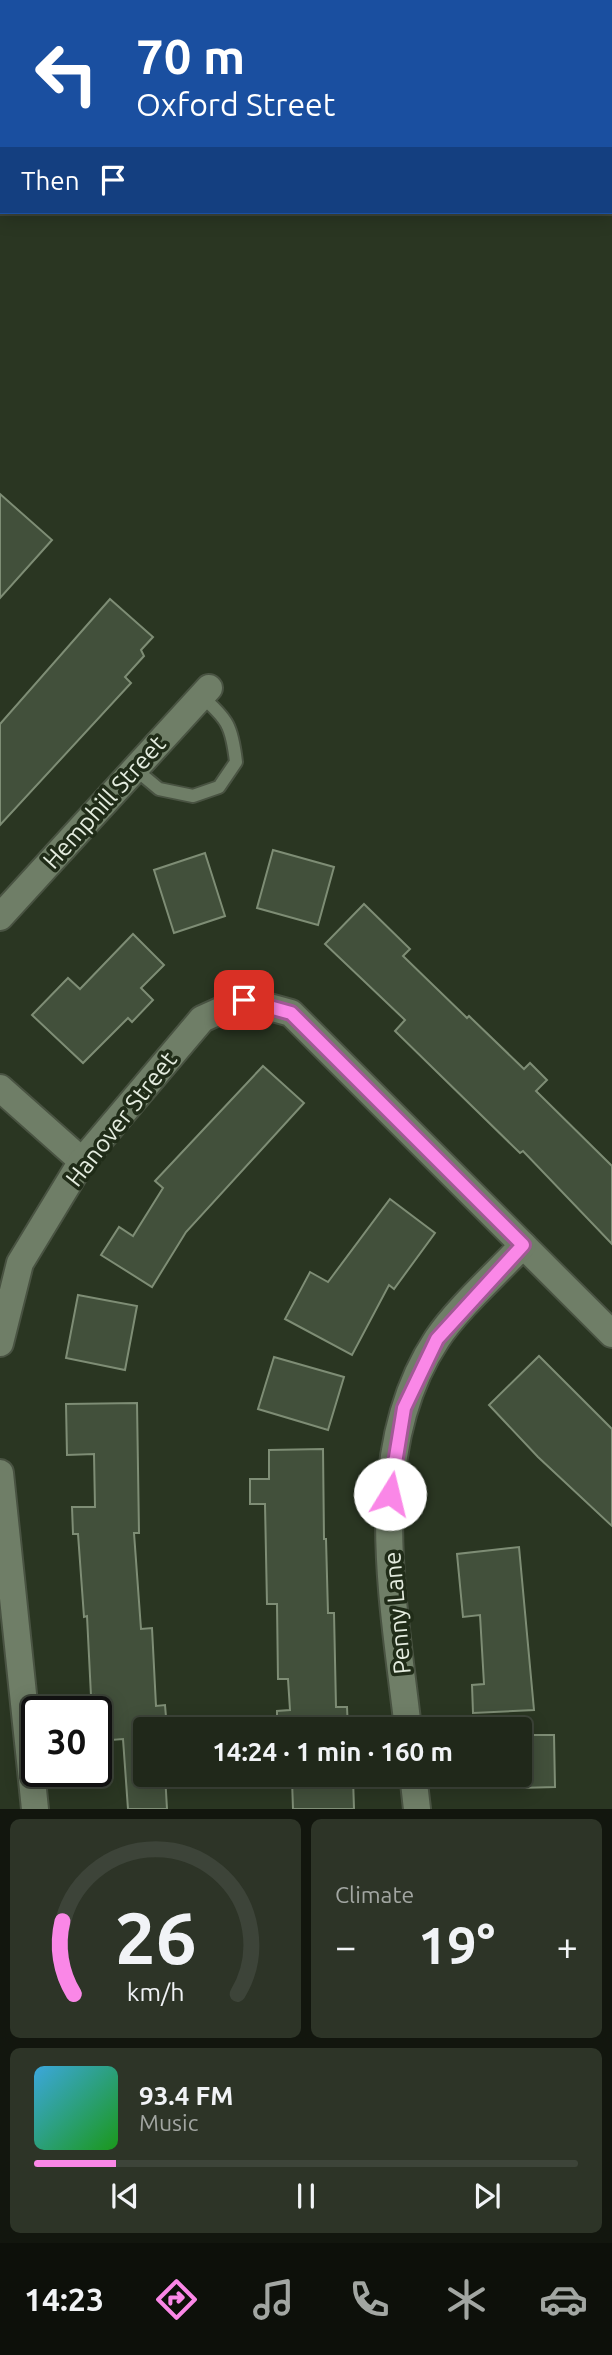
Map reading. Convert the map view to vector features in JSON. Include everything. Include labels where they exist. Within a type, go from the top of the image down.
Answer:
[{"type":"street","name":"Hemphill Street","points":[[0,917],[205,692]]},
{"type":"street","name":"Hanover Street","points":[[0,1343],[20,1264],[82,1161],[202,1019],[244,1000],[291,1013],[523,1245]]},
{"type":"street","points":[[0,1088],[82,1161]]},
{"type":"street","points":[[523,1245],[612,1334]]},
{"type":"street","name":"Penny Lane","points":[[407,1717],[392,1587],[390,1494],[404,1408],[437,1339],[523,1245]]},
{"type":"street","points":[[0,1474],[36,1809]]},
{"type":"street","points":[[414,1787],[417,1809]]},
{"type":"lane","points":[[135,769],[159,789],[193,796],[219,787],[236,762],[232,729],[205,692]]},
{"type":"building","points":[[0,494],[52,540],[0,598]]},
{"type":"building","points":[[110,599],[153,637],[141,650],[144,656],[125,677],[131,683],[0,825],[0,724]]},
{"type":"building","points":[[273,850],[334,867],[318,925],[257,908]]},
{"type":"building","points":[[205,853],[225,916],[174,933],[154,870]]},
{"type":"building","points":[[364,904],[410,949],[403,956],[467,1018],[469,1016],[524,1069],[530,1063],[547,1080],[536,1091],[612,1166],[612,1244],[523,1151],[520,1153],[395,1031],[405,1020],[325,944]]},
{"type":"building","points":[[133,934],[164,965],[141,988],[153,1000],[132,1022],[128,1018],[83,1063],[32,1015],[68,978],[80,989]]},
{"type":"building","points":[[263,1066],[304,1103],[186,1232],[152,1287],[101,1255],[119,1227],[133,1236],[163,1188],[155,1181]]},
{"type":"building","points":[[390,1199],[435,1233],[394,1289],[389,1285],[352,1355],[285,1319],[310,1272],[328,1282]]},
{"type":"building","points":[[78,1295],[137,1306],[125,1370],[66,1358]]},
{"type":"building","points":[[539,1356],[612,1429],[612,1526],[538,1457],[489,1405]]},
{"type":"building","points":[[274,1357],[344,1377],[328,1430],[258,1409]]},
{"type":"building","points":[[137,1403],[139,1533],[134,1533],[141,1629],[152,1628],[156,1706],[165,1705],[166,1717],[133,1717],[133,1787],[166,1787],[167,1809],[128,1809],[123,1739],[112,1740],[112,1696],[91,1696],[87,1616],[84,1617],[78,1534],[73,1534],[72,1507],[95,1507],[94,1454],[67,1455],[66,1404]]},
{"type":"building","points":[[323,1449],[324,1539],[328,1613],[334,1613],[336,1707],[347,1707],[347,1717],[277,1717],[277,1711],[290,1710],[288,1679],[278,1679],[277,1604],[267,1604],[265,1504],[250,1504],[250,1479],[269,1479],[269,1450]]},
{"type":"building","points":[[519,1547],[534,1710],[473,1713],[472,1685],[484,1684],[480,1615],[463,1617],[457,1554]]},
{"type":"building","points":[[532,1735],[554,1735],[555,1787],[520,1788],[532,1787]]},
{"type":"building","points":[[292,1787],[353,1787],[354,1809],[293,1809]]},
{"type":"route","points":[[244,1000],[291,1013],[523,1245],[437,1339],[404,1408],[390,1494]]}]
